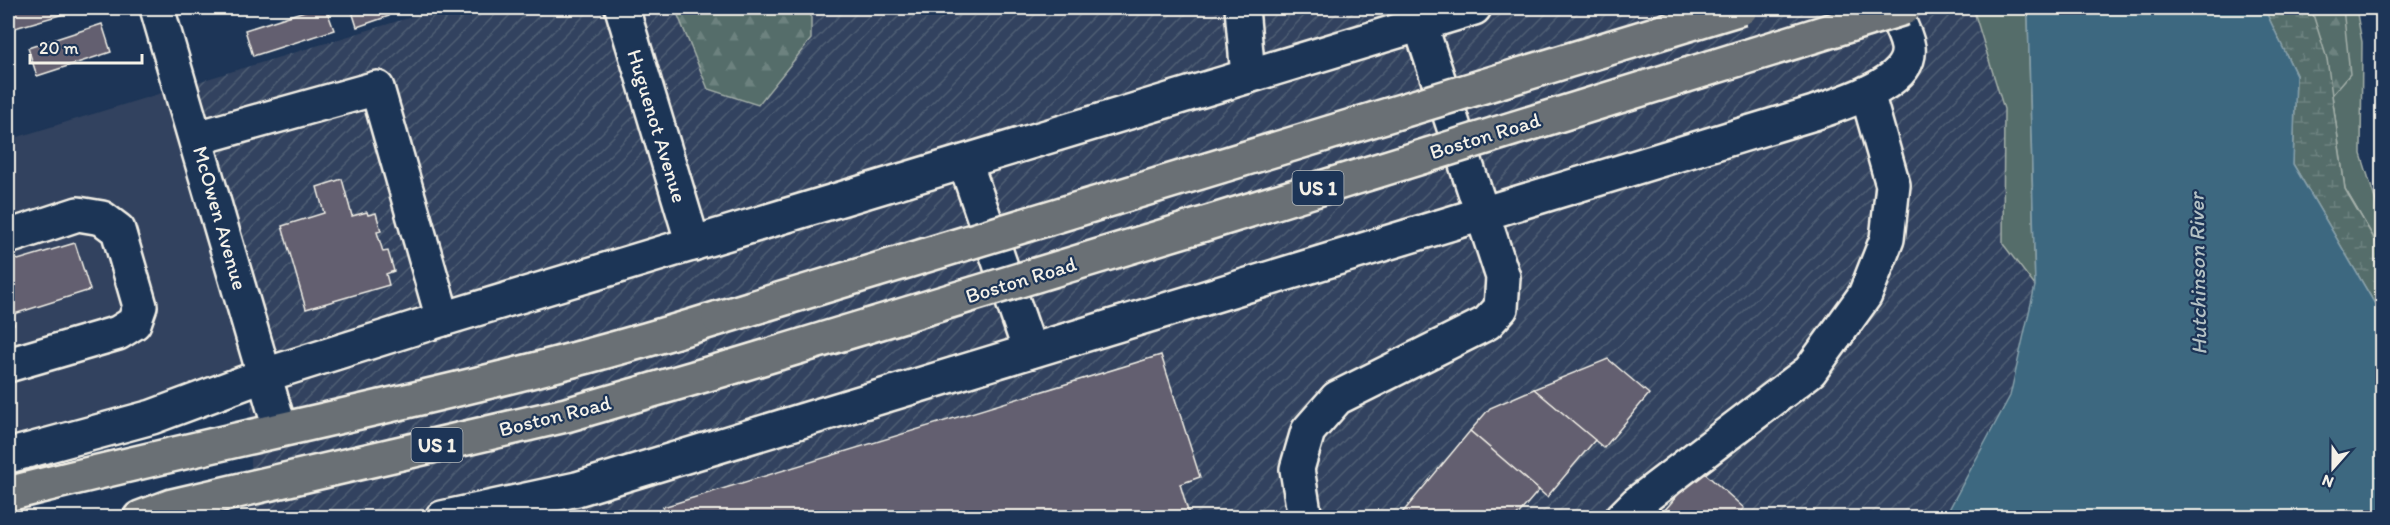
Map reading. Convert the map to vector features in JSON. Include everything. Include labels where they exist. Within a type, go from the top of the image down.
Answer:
[{"type":"main road","name":"US 1","points":[[8,494],[280,429],[467,388],[653,339],[1741,8]]},
{"type":"main road","name":"Boston Road","points":[[140,518],[214,496],[566,415],[1211,222],[1904,8]]},
{"type":"street","name":"McOwen Avenue","points":[[157,8],[197,138],[280,429]]},
{"type":"street","name":"Huguenot Avenue","points":[[621,8],[693,244]]},
{"type":"street","points":[[1242,8],[1248,76]]},
{"type":"street","points":[[442,518],[577,489],[1814,113],[1867,93],[1886,84],[1899,73],[1906,59],[1908,47],[1892,8]]},
{"type":"street","points":[[10,448],[152,417],[265,375],[443,319],[1466,9]]},
{"type":"street","points":[[1305,518],[1297,469],[1308,431],[1337,398],[1487,323],[1501,308],[1503,277],[1420,24]]},
{"type":"street","points":[[197,138],[377,88],[443,319]]},
{"type":"street","points":[[1622,518],[1637,503],[1810,371],[1865,295],[1887,239],[1893,185],[1867,93]]},
{"type":"street","points":[[965,162],[1030,351]]},
{"type":"street","points":[[8,237],[78,214],[102,218],[118,230],[140,306],[134,322],[118,333],[8,365]]},
{"type":"shaded area","points":[[441,8],[675,8],[708,89],[811,39],[811,8],[1973,8],[2004,109],[2003,244],[2035,286],[2010,396],[1945,517],[251,517],[251,369],[168,91]]},
{"type":"shaded area","points":[[168,91],[251,369],[8,440],[8,140]]},
{"type":"green space","points":[[675,8],[811,8],[811,39],[758,105],[708,89]]},
{"type":"green space","points":[[1973,8],[2025,8],[2028,15],[2035,286],[2003,244],[2004,109]]},
{"type":"green space","points":[[2264,8],[2311,8],[2327,59],[2345,189],[2382,252],[2382,316],[2293,164],[2296,75]]},
{"type":"green space","points":[[2311,8],[2356,8],[2362,42],[2361,154],[2382,221],[2382,252],[2345,189],[2327,59]]},
{"type":"green space","points":[[2312,8],[2343,8],[2350,74],[2332,95],[2319,62]]},
{"type":"water","name":"Hutchinson River","points":[[2025,8],[2264,8],[2296,75],[2293,164],[2382,316],[2382,517],[1945,517],[2010,396],[2035,286],[2028,15]]},
{"type":"building","points":[[8,8],[65,8],[67,13],[8,30]]},
{"type":"building","points":[[314,8],[326,8],[334,30],[253,56],[245,30]]},
{"type":"building","points":[[351,8],[386,8],[389,16],[357,27]]},
{"type":"building","points":[[102,24],[111,52],[37,76],[28,48]]},
{"type":"building","points":[[342,179],[352,216],[367,212],[368,215],[376,213],[381,231],[377,232],[383,252],[388,251],[394,271],[386,274],[389,285],[306,309],[282,226],[324,213],[317,187]]},
{"type":"building","points":[[75,243],[90,290],[11,315],[14,324],[8,326],[8,260],[13,258],[18,260]]},
{"type":"building","points":[[1161,355],[1200,477],[1180,484],[1190,518],[666,518],[663,507]]},
{"type":"building","points":[[1608,359],[1649,394],[1604,448],[1534,389]]},
{"type":"building","points":[[1534,389],[1595,440],[1547,497],[1470,431],[1490,408]]},
{"type":"building","points":[[1470,431],[1539,490],[1515,518],[1398,518]]},
{"type":"building","points":[[1700,469],[1744,508],[1735,518],[1658,518]]}]
